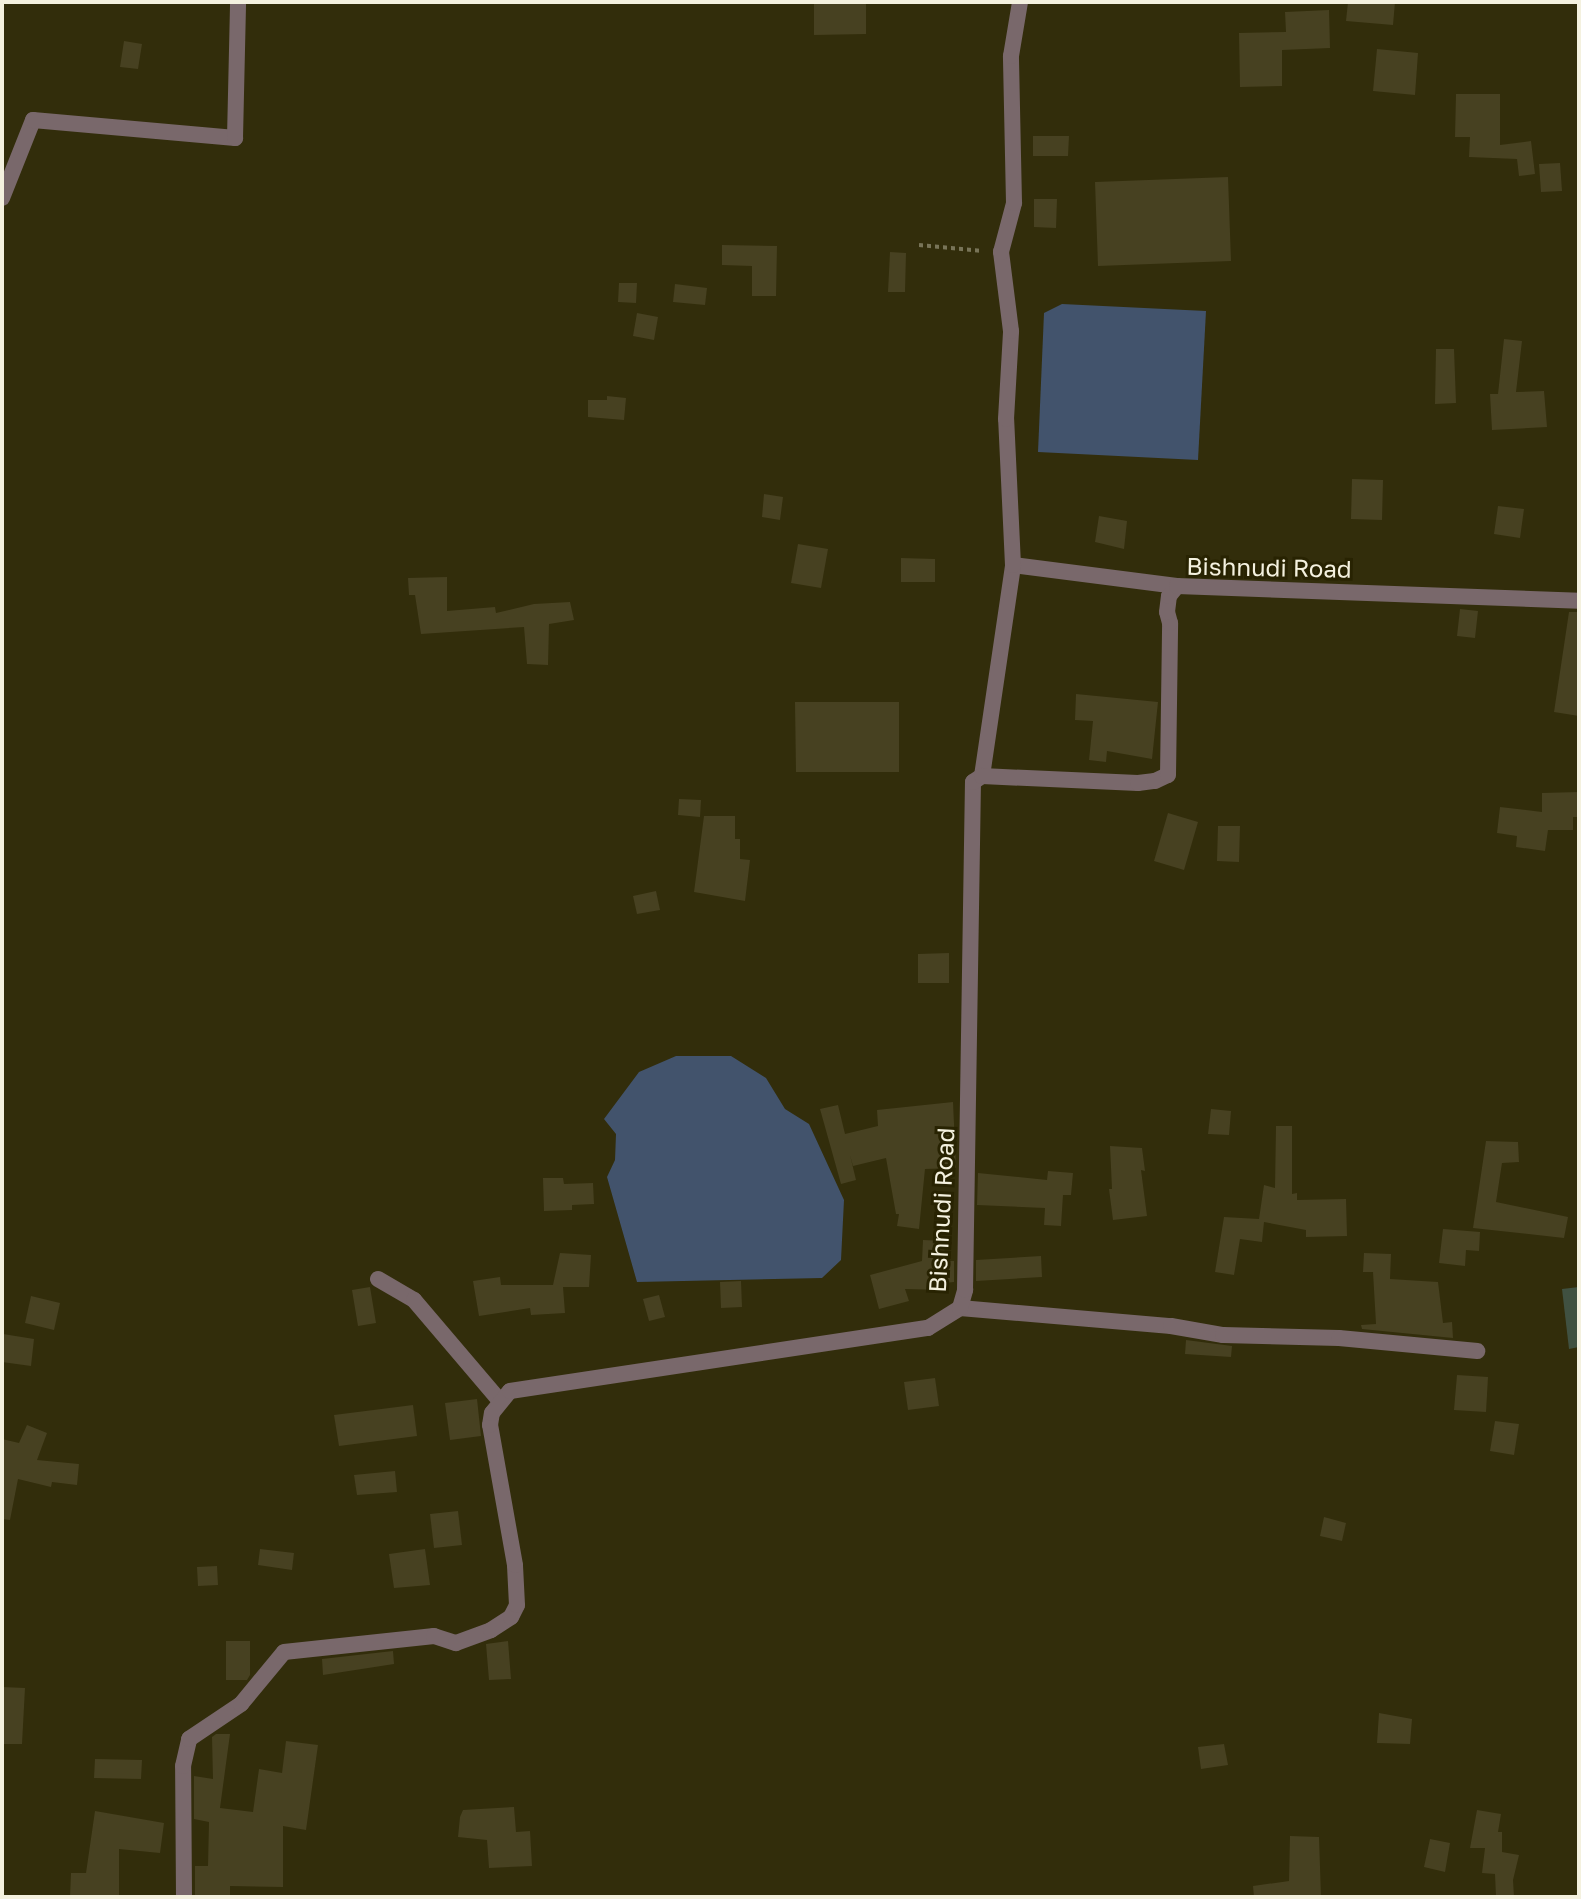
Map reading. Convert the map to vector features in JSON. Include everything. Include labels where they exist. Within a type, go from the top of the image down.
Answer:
[{"type":"street","points":[[2,198],[33,120],[235,138],[238,2]]},
{"type":"street","points":[[982,776],[1013,565],[1006,419],[1011,331],[1001,252],[1014,203],[1011,56],[1020,2]]},
{"type":"street","points":[[1013,565],[1177,586]]},
{"type":"street","name":"Bishnudi Road","points":[[499,1400],[510,1391],[928,1328],[960,1308],[965,1290],[973,782],[982,776],[1138,783],[1155,781],[1168,775],[1170,623],[1167,612],[1169,596],[1177,586],[1579,601]]},
{"type":"street","points":[[184,1897],[183,1766],[189,1739],[241,1704],[284,1652],[434,1636],[456,1643],[491,1630],[511,1617],[517,1605],[515,1565],[490,1425],[499,1400],[414,1300],[378,1279]]},
{"type":"street","points":[[960,1308],[1171,1326],[1223,1335],[1339,1338],[1477,1351]]},
{"type":"path","points":[[919,245],[1001,252]]},
{"type":"green space","points":[[1579,1287],[1579,1347],[1569,1349],[1562,1289]]},
{"type":"water","points":[[1062,304],[1206,311],[1198,460],[1038,452],[1044,313]]},
{"type":"water","points":[[676,1056],[731,1056],[766,1078],[785,1109],[809,1124],[844,1200],[841,1260],[822,1278],[637,1282],[607,1177],[615,1160],[616,1134],[604,1119],[639,1072]]},
{"type":"building","points":[[814,2],[866,2],[866,34],[814,35]]},
{"type":"building","points":[[1348,2],[1395,2],[1393,25],[1346,21]]},
{"type":"building","points":[[1329,10],[1330,48],[1282,50],[1282,86],[1240,87],[1239,33],[1286,32],[1285,12]]},
{"type":"building","points":[[124,41],[142,44],[138,69],[120,67]]},
{"type":"building","points":[[1377,49],[1418,53],[1415,95],[1373,91]]},
{"type":"building","points":[[1456,94],[1500,94],[1500,145],[1531,141],[1535,174],[1519,176],[1517,159],[1469,157],[1470,137],[1455,137]]},
{"type":"building","points":[[1033,136],[1069,136],[1068,156],[1033,156]]},
{"type":"building","points":[[1560,163],[1562,191],[1541,192],[1539,164]]},
{"type":"building","points":[[1228,177],[1231,261],[1098,266],[1095,182]]},
{"type":"building","points":[[1034,199],[1057,199],[1056,228],[1034,227]]},
{"type":"building","points":[[722,245],[777,246],[776,296],[752,296],[752,266],[722,265]]},
{"type":"building","points":[[890,252],[906,253],[905,292],[888,292]]},
{"type":"building","points":[[619,283],[637,283],[636,303],[618,302]]},
{"type":"building","points":[[675,284],[707,288],[705,305],[673,302]]},
{"type":"building","points":[[637,313],[658,317],[654,340],[633,336]]},
{"type":"building","points":[[1504,339],[1522,341],[1516,392],[1544,391],[1547,427],[1492,430],[1490,394],[1498,394]]},
{"type":"building","points":[[1436,349],[1454,349],[1456,403],[1435,404]]},
{"type":"building","points":[[607,396],[626,398],[624,420],[588,417],[588,400],[607,400]]},
{"type":"building","points":[[1352,479],[1383,480],[1382,520],[1351,519]]},
{"type":"building","points":[[764,494],[783,497],[780,520],[762,517]]},
{"type":"building","points":[[1498,506],[1524,509],[1520,538],[1494,534]]},
{"type":"building","points":[[1099,516],[1127,521],[1124,549],[1095,542]]},
{"type":"building","points":[[798,544],[828,549],[821,588],[791,583]]},
{"type":"building","points":[[901,558],[935,559],[935,582],[901,582]]},
{"type":"building","points":[[447,577],[447,611],[495,607],[496,613],[534,604],[570,602],[574,620],[549,624],[548,665],[527,664],[524,627],[421,634],[415,595],[409,595],[408,578]]},
{"type":"building","points":[[1460,609],[1478,611],[1475,638],[1457,636]]},
{"type":"building","points":[[1569,612],[1579,612],[1579,716],[1554,712]]},
{"type":"building","points":[[1076,694],[1158,702],[1152,759],[1107,751],[1106,762],[1089,760],[1093,721],[1075,720]]},
{"type":"building","points":[[795,702],[899,702],[899,772],[796,772]]},
{"type":"building","points":[[1579,792],[1579,817],[1573,817],[1573,830],[1548,830],[1545,851],[1516,847],[1517,836],[1497,833],[1500,807],[1542,812],[1542,793]]},
{"type":"building","points":[[679,799],[701,800],[700,817],[678,815]]},
{"type":"building","points":[[1168,813],[1198,822],[1184,870],[1154,861]]},
{"type":"building","points":[[704,816],[735,816],[735,839],[740,839],[740,859],[750,860],[745,901],[694,892]]},
{"type":"building","points":[[1218,826],[1240,826],[1239,862],[1217,861]]},
{"type":"building","points":[[656,891],[660,910],[637,914],[633,896]]},
{"type":"building","points":[[949,953],[949,983],[918,983],[918,954]]},
{"type":"building","points":[[953,1102],[956,1168],[925,1169],[919,1229],[897,1226],[899,1214],[896,1214],[886,1158],[853,1166],[850,1155],[856,1180],[841,1184],[820,1109],[838,1105],[845,1134],[878,1126],[877,1110]]},
{"type":"building","points":[[1211,1109],[1231,1111],[1229,1135],[1208,1134]]},
{"type":"building","points":[[1276,1126],[1292,1126],[1292,1194],[1297,1193],[1297,1200],[1346,1199],[1347,1236],[1306,1237],[1306,1230],[1264,1222],[1262,1242],[1240,1239],[1234,1275],[1215,1272],[1224,1217],[1259,1219],[1264,1185],[1275,1188]]},
{"type":"building","points":[[1486,1141],[1518,1142],[1519,1162],[1502,1163],[1496,1202],[1568,1217],[1564,1238],[1473,1228]]},
{"type":"building","points":[[1110,1146],[1142,1148],[1145,1171],[1141,1170],[1147,1216],[1113,1220],[1109,1189],[1112,1189]]},
{"type":"building","points":[[1048,1171],[1073,1173],[1071,1195],[1063,1195],[1061,1226],[1044,1225],[1045,1208],[977,1205],[978,1173],[1047,1180]]},
{"type":"building","points":[[543,1178],[563,1178],[564,1184],[593,1183],[594,1204],[572,1205],[572,1210],[544,1211]]},
{"type":"building","points":[[1443,1229],[1480,1232],[1479,1251],[1466,1250],[1465,1266],[1439,1263]]},
{"type":"building","points":[[923,1240],[944,1241],[945,1261],[954,1261],[954,1282],[945,1283],[945,1290],[905,1289],[909,1301],[879,1309],[870,1275],[922,1261]]},
{"type":"building","points":[[560,1253],[591,1255],[589,1287],[563,1287],[565,1313],[531,1315],[530,1308],[479,1316],[473,1281],[500,1277],[501,1285],[553,1285]]},
{"type":"building","points":[[1364,1253],[1391,1254],[1390,1279],[1438,1282],[1443,1323],[1452,1322],[1453,1338],[1362,1329],[1361,1325],[1376,1324],[1373,1272],[1363,1272]]},
{"type":"building","points":[[1041,1256],[1042,1277],[976,1281],[976,1260]]},
{"type":"building","points":[[741,1281],[742,1307],[721,1308],[720,1282]]},
{"type":"building","points":[[370,1287],[376,1323],[358,1326],[352,1290]]},
{"type":"building","points":[[659,1295],[665,1317],[649,1321],[643,1299]]},
{"type":"building","points":[[31,1296],[60,1303],[54,1330],[25,1323]]},
{"type":"building","points":[[3,1334],[34,1339],[31,1366],[2,1362]]},
{"type":"building","points":[[1186,1340],[1232,1346],[1231,1357],[1185,1354]]},
{"type":"building","points":[[1457,1375],[1488,1377],[1486,1412],[1454,1410]]},
{"type":"building","points":[[935,1378],[939,1406],[908,1410],[904,1382]]},
{"type":"building","points":[[477,1399],[481,1436],[450,1440],[445,1403]]},
{"type":"building","points":[[413,1405],[417,1436],[339,1446],[334,1415]]},
{"type":"building","points":[[1495,1421],[1519,1424],[1514,1455],[1490,1451]]},
{"type":"building","points":[[27,1425],[47,1433],[37,1460],[79,1464],[77,1485],[52,1482],[51,1487],[18,1479],[10,1520],[2,1519],[2,1439],[19,1443]]},
{"type":"building","points":[[395,1471],[397,1492],[357,1495],[354,1475]]},
{"type":"building","points":[[458,1511],[462,1545],[434,1548],[430,1514]]},
{"type":"building","points":[[1324,1517],[1346,1523],[1342,1541],[1320,1536]]},
{"type":"building","points":[[260,1549],[294,1553],[292,1570],[258,1565]]},
{"type":"building","points":[[425,1549],[430,1585],[394,1588],[389,1554]]},
{"type":"building","points":[[217,1566],[218,1585],[198,1586],[197,1567]]},
{"type":"building","points":[[226,1641],[250,1641],[250,1675],[247,1680],[226,1680]]},
{"type":"building","points":[[508,1641],[511,1679],[489,1680],[486,1644]]},
{"type":"building","points":[[393,1651],[394,1664],[323,1675],[322,1659]]},
{"type":"building","points":[[2,1687],[25,1688],[22,1744],[2,1744]]},
{"type":"building","points":[[1379,1713],[1412,1719],[1410,1744],[1377,1743]]},
{"type":"building","points":[[230,1734],[220,1808],[253,1812],[259,1769],[282,1773],[286,1741],[318,1745],[306,1830],[283,1826],[283,1887],[230,1886],[230,1897],[195,1897],[195,1866],[208,1866],[209,1822],[194,1819],[194,1776],[213,1779],[212,1737]]},
{"type":"building","points":[[1224,1744],[1228,1765],[1201,1769],[1198,1747]]},
{"type":"building","points":[[95,1759],[142,1760],[141,1779],[94,1778]]},
{"type":"building","points":[[514,1807],[516,1832],[530,1831],[532,1866],[489,1868],[487,1840],[458,1837],[460,1817],[463,1810]]},
{"type":"building","points":[[1477,1810],[1501,1814],[1498,1832],[1502,1832],[1502,1852],[1519,1855],[1513,1880],[1514,1897],[1496,1897],[1495,1874],[1482,1873],[1485,1848],[1470,1848]]},
{"type":"building","points":[[95,1811],[164,1823],[160,1853],[119,1849],[119,1897],[70,1897],[71,1873],[86,1873]]},
{"type":"building","points":[[1290,1836],[1319,1837],[1321,1897],[1254,1897],[1253,1886],[1289,1881]]},
{"type":"building","points":[[1430,1839],[1450,1843],[1445,1872],[1424,1867]]}]
